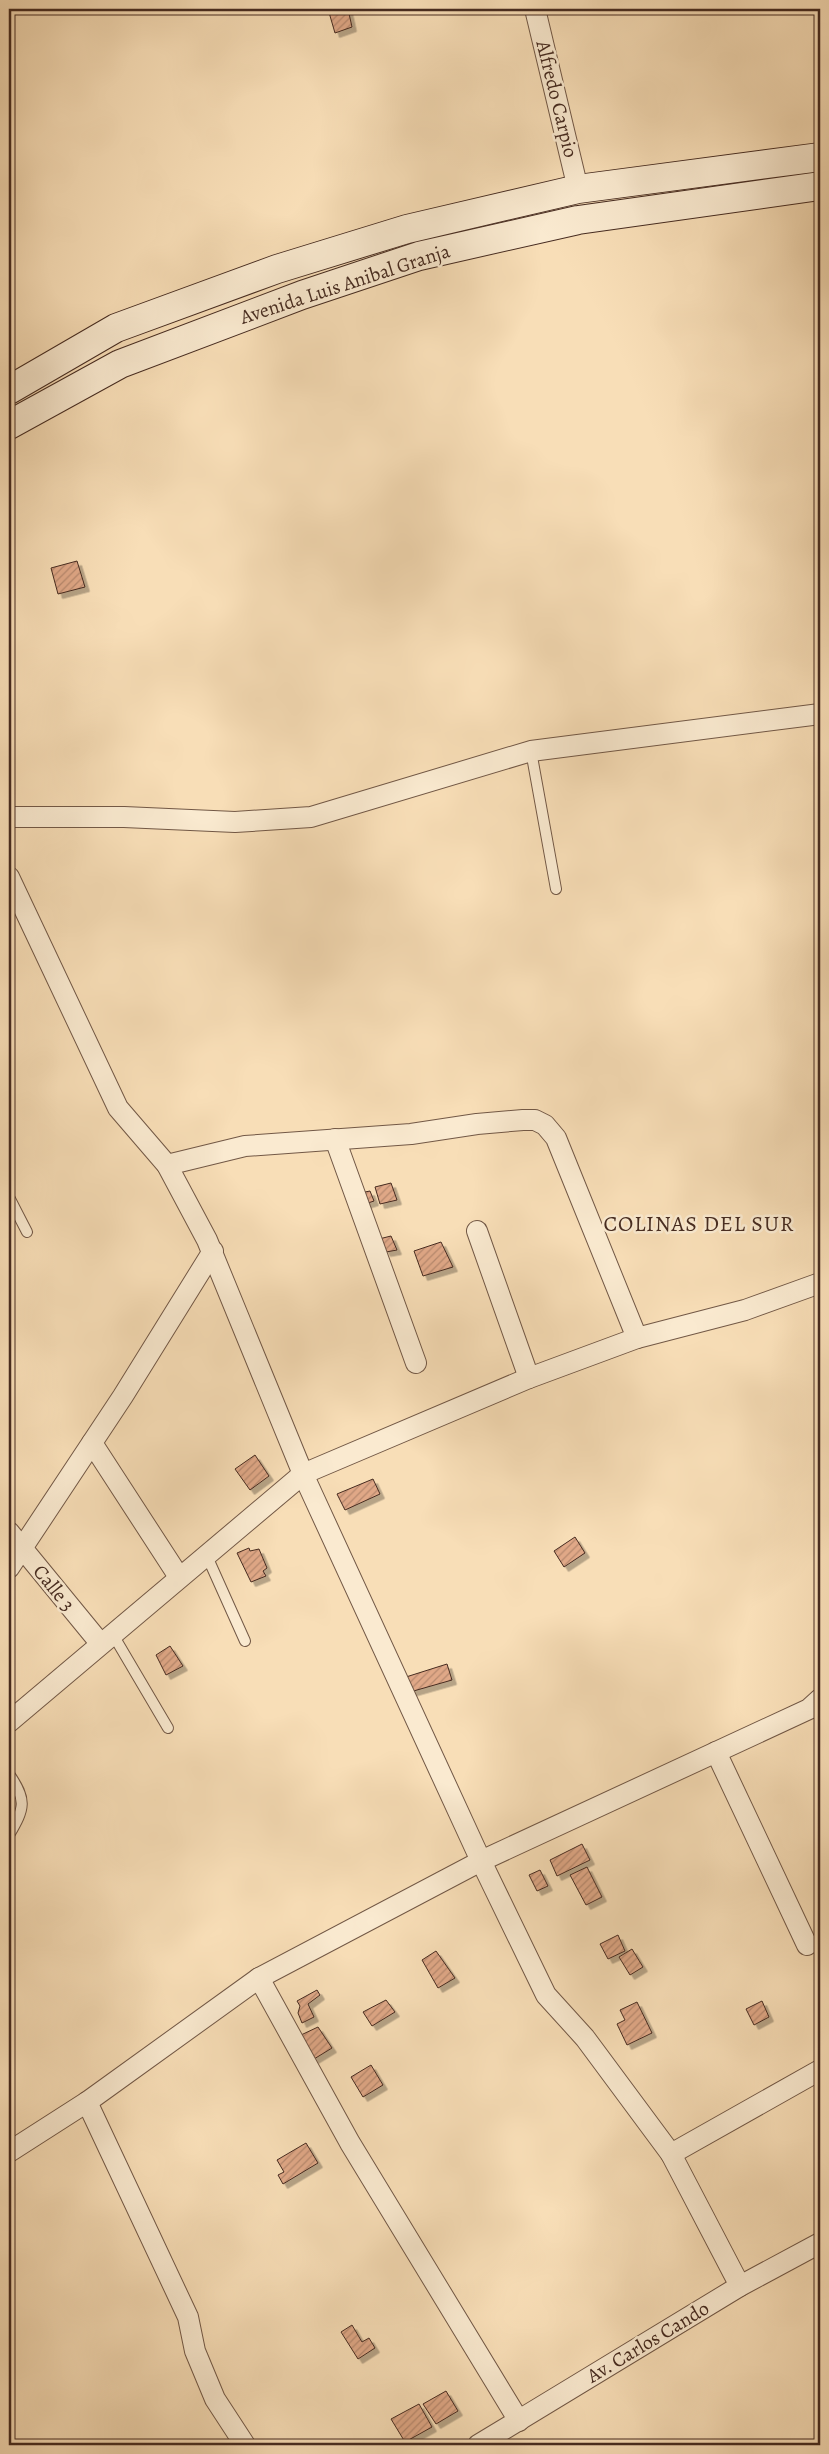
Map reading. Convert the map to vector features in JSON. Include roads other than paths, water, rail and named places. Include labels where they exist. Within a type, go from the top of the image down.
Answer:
[{"type":"main road","name":"Avenida Luis Anibal Granja","points":[[9,390],[116,328],[277,269],[406,228],[578,189],[820,157]]},
{"type":"main road","name":"Avenida Luis Anibal Granja","points":[[9,425],[120,364],[302,295],[419,256],[578,220],[820,186]]},
{"type":"street","name":"Alfredo Carpio","points":[[535,9],[578,189]]},
{"type":"street","points":[[9,817],[124,816],[235,822],[311,816],[531,750],[820,714]]},
{"type":"street","points":[[9,877],[118,1108],[167,1165],[213,1251],[303,1474],[481,1860],[546,1995],[585,2038],[671,2154],[740,2286]]},
{"type":"street","points":[[167,1165],[245,1146],[411,1134],[477,1124],[535,1120],[545,1125],[556,1138],[637,1338]]},
{"type":"street","points":[[335,1139],[416,1363]]},
{"type":"street","points":[[477,1231],[529,1378]]},
{"type":"street","points":[[9,1568],[92,1443],[213,1251]]},
{"type":"street","points":[[13,1711],[106,1638],[303,1474],[529,1378],[637,1338],[745,1310],[820,1283]]},
{"type":"street","points":[[92,1443],[179,1577]]},
{"type":"street","name":"Calle 3","points":[[9,1532],[106,1638]]},
{"type":"street","points":[[9,2152],[87,2102],[259,1978],[481,1860],[809,1709],[820,1700]]},
{"type":"street","points":[[716,1752],[807,1944]]},
{"type":"street","points":[[259,1978],[350,2143],[520,2421]]},
{"type":"street","points":[[671,2154],[820,2070]]},
{"type":"street","points":[[87,2102],[188,2317],[195,2351],[215,2399],[245,2445]]},
{"type":"street","name":"Av. Carlos Cando","points":[[478,2445],[740,2286],[820,2243]]},
{"type":"lane","points":[[531,750],[556,889]]},
{"type":"lane","points":[[9,1197],[27,1232]]},
{"type":"lane","points":[[206,1554],[245,1641]]},
{"type":"lane","points":[[106,1638],[168,1728]]},
{"type":"lane","points":[[9,1774],[21,1792],[22,1804],[21,1815],[9,1835]]},
{"type":"district","name":"COLINAS DEL SUR","points":[[699,1224]]}]
